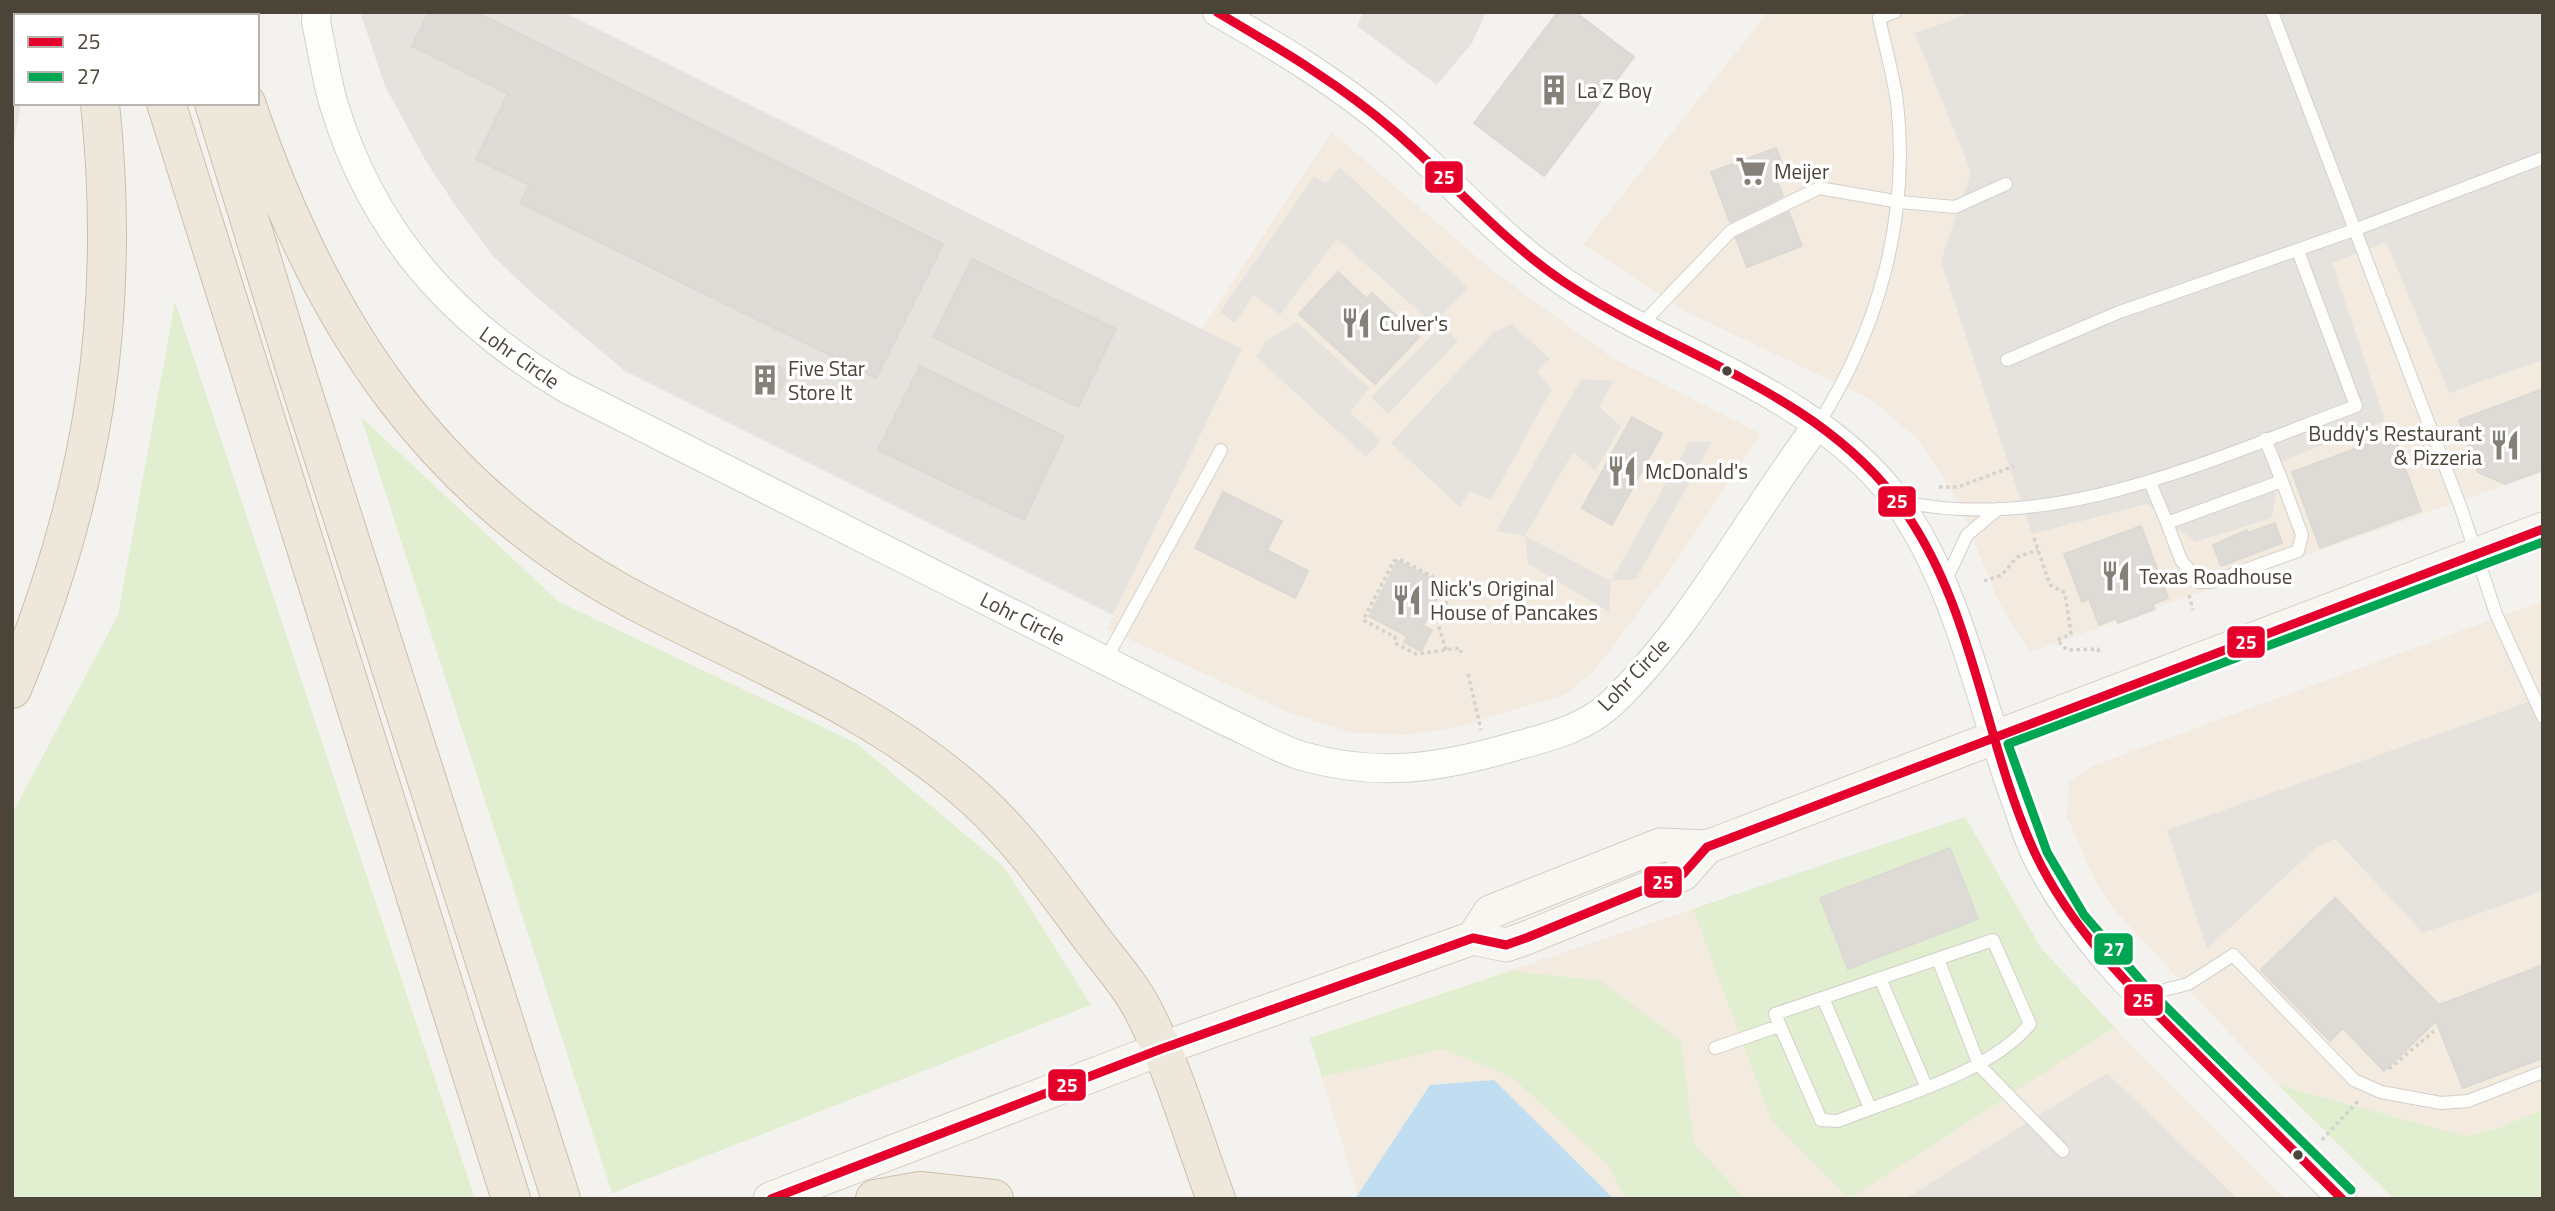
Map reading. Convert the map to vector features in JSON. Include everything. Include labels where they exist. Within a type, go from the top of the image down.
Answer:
[{"type":"highway","points":[[12,689],[39,624],[63,550],[80,489],[96,400],[107,314],[110,239],[100,105]]},
{"type":"highway","points":[[167,105],[511,1199]]},
{"type":"highway","points":[[215,105],[294,365],[561,1199]]},
{"type":"highway","points":[[247,105],[291,225],[338,316],[398,403],[450,462],[499,509],[593,577],[867,719],[925,758],[975,798],[1021,844],[1144,1011],[1161,1049],[1216,1199]]},
{"type":"highway","points":[[875,1199],[920,1191],[994,1199]]},
{"type":"main road","points":[[770,1199],[1161,1049],[1473,938],[1490,912],[1660,845],[1707,847],[2543,529]]},
{"type":"street","name":"Lohr Circle","points":[[317,12],[316,22],[334,105],[362,176],[386,221],[416,265],[455,308],[502,348],[567,389],[1225,721],[1300,755],[1362,769],[1420,769],[1565,732],[1610,705],[1645,668],[1688,613],[1817,426]]},
{"type":"street","points":[[1217,12],[1347,93],[1394,131],[1501,234],[1564,282],[1639,327],[1763,392],[1817,426],[1860,459],[1896,500],[1944,582],[1992,737],[2036,857],[2074,922],[2139,997],[2342,1199]]},
{"type":"lane","points":[[1817,426],[1849,371],[1877,303],[1900,202],[1897,102],[1877,15],[1895,12]]},
{"type":"lane","points":[[2272,12],[2477,554],[2496,614],[2543,717]]},
{"type":"lane","points":[[2007,360],[2117,313],[2298,251],[2543,158]]},
{"type":"lane","points":[[1639,327],[1731,231],[1819,188],[1900,202],[1955,207],[2006,184]]},
{"type":"lane","points":[[1896,500],[1929,507],[1998,509],[2091,497],[2150,481],[2356,406],[2298,251]]},
{"type":"lane","points":[[2150,481],[2181,560],[2199,582],[2211,582],[2298,551],[2302,535],[2264,439]]},
{"type":"lane","points":[[1106,659],[1221,450]]},
{"type":"lane","points":[[2167,523],[2281,481]]},
{"type":"lane","points":[[1944,582],[1967,535],[1998,509]]},
{"type":"lane","points":[[1993,940],[2030,1024],[2017,1040],[1979,1065],[1838,1121],[1821,1120],[1774,1014],[1880,978],[1993,940]]},
{"type":"lane","points":[[2139,997],[2188,984],[2233,955],[2354,1080],[2381,1092],[2441,1103],[2468,1101],[2543,1072]]},
{"type":"lane","points":[[1938,959],[1979,1065],[2063,1151]]},
{"type":"lane","points":[[1880,978],[1926,1086]]},
{"type":"lane","points":[[1823,998],[1870,1108]]},
{"type":"lane","points":[[1716,1048],[1779,1026]]},
{"type":"path","points":[[1940,486],[1958,487],[2014,466]]},
{"type":"path","points":[[2034,538],[2050,584],[2065,593],[2067,601],[2071,634],[2057,640],[2067,650],[2098,649],[2100,655]]},
{"type":"path","points":[[1984,581],[2002,575],[2017,557],[2038,550]]},
{"type":"path","points":[[1446,650],[1437,616],[1438,609],[1450,599],[1444,583],[1401,560],[1394,561],[1363,620],[1395,637],[1395,643],[1416,654],[1446,650],[1460,648],[1461,653]]},
{"type":"path","points":[[1468,674],[1481,730]]},
{"type":"path","points":[[2389,1069],[2434,1031]]},
{"type":"path","points":[[2322,1140],[2361,1099]]},
{"type":"shaded area","points":[[12,12],[29,12],[14,14],[14,105],[21,105],[12,153]]},
{"type":"shaded area","points":[[360,12],[563,12],[1242,349],[1113,615],[625,371],[533,294],[492,255],[458,209],[427,163],[385,86]]},
{"type":"shaded area","points":[[1363,12],[1486,12],[1472,43],[1437,85],[1357,26]]},
{"type":"shaded area","points":[[1768,12],[2543,12],[2543,472],[2030,652],[1997,599],[1958,500],[1920,441],[1870,399],[1682,310],[1583,244]]},
{"type":"shaded area","points":[[1974,12],[2543,12],[2543,360],[2449,393],[2386,242],[2332,263],[2385,421],[2282,461],[2272,518],[2195,542],[2147,504],[2032,534],[1941,261],[1971,172],[1915,33]]},
{"type":"shaded area","points":[[1332,132],[1493,271],[1611,357],[1761,434],[1677,560],[1596,669],[1566,694],[1459,727],[1406,735],[1353,733],[1292,714],[1107,629],[1241,349],[1202,329]]},
{"type":"shaded area","points":[[1340,167],[1468,288],[1433,324],[1337,239],[1280,315],[1254,295],[1235,323],[1220,312],[1314,176],[1326,183]]},
{"type":"shaded area","points":[[1297,322],[1369,388],[1350,413],[1381,440],[1366,457],[1256,357],[1265,342]]},
{"type":"shaded area","points":[[1512,324],[1550,359],[1537,372],[1552,389],[1491,500],[1470,491],[1460,507],[1391,443],[1494,332]]},
{"type":"shaded area","points":[[1442,325],[1458,341],[1388,414],[1371,397]]},
{"type":"shaded area","points":[[1581,379],[1614,381],[1599,406],[1621,427],[1595,471],[1573,452],[1525,536],[1496,531]]},
{"type":"shaded area","points":[[1689,442],[1712,442],[1636,579],[1611,581]]},
{"type":"shaded area","points":[[1525,536],[1611,581],[1609,612],[1528,564]]},
{"type":"shaded area","points":[[2543,601],[2543,1109],[2499,1128],[2465,1136],[2278,1085],[2119,915],[2095,881],[2067,817],[2069,782],[2092,766]]},
{"type":"shaded area","points":[[2543,697],[2543,891],[2423,933],[2335,839],[2317,847],[2207,949],[2167,830]]},
{"type":"shaded area","points":[[1965,817],[2041,948],[2114,1027],[2286,1199],[1359,1199],[1310,1038]]},
{"type":"shaded area","points":[[2107,1073],[2238,1199],[1905,1199]]},
{"type":"green space","points":[[175,302],[475,1199],[12,1199],[12,814],[118,615]]},
{"type":"green space","points":[[361,417],[559,602],[856,743],[1005,868],[1091,1005],[612,1193]]},
{"type":"green space","points":[[1965,817],[2041,948],[2114,1027],[1849,1199],[1771,1119],[1693,909]]},
{"type":"green space","points":[[1511,971],[1601,981],[1681,1041],[1694,1144],[1745,1199],[1626,1199],[1608,1165],[1512,1077],[1443,1049],[1322,1077],[1310,1038]]},
{"type":"green space","points":[[2278,1085],[2465,1136],[2499,1128],[2543,1109],[2543,1199],[2394,1199]]},
{"type":"water","points":[[1494,1080],[1614,1199],[1355,1199],[1430,1085]]},
{"type":"building","points":[[429,12],[476,12],[943,244],[876,378],[520,203],[529,185],[476,159],[508,94],[412,46]]},
{"type":"building","name":"La Z Boy","points":[[1558,12],[1575,12],[1634,57],[1544,176],[1474,123]]},
{"type":"building","points":[[1776,148],[1787,176],[1777,180],[1783,196],[1730,222],[1711,172]]},
{"type":"building","points":[[1789,212],[1802,246],[1747,267],[1736,238]]},
{"type":"building","points":[[972,259],[1116,329],[1078,407],[933,337]]},
{"type":"building","name":"Culver's","points":[[1338,272],[1367,299],[1372,293],[1419,337],[1375,384],[1299,314]]},
{"type":"building","name":"Five Star Store It","points":[[766,360],[789,371],[776,400],[753,389]]},
{"type":"building","points":[[920,366],[1064,436],[1024,520],[878,450]]},
{"type":"building","name":"Buddy's Restaurant & Pizzeria","points":[[2543,389],[2543,470],[2505,484],[2478,472],[2459,420]]},
{"type":"building","name":"McDonald's","points":[[1632,417],[1662,434],[1612,525],[1582,508]]},
{"type":"building","points":[[2393,435],[2421,511],[2320,548],[2292,472]]},
{"type":"building","points":[[1223,492],[1282,521],[1267,550],[1308,571],[1295,598],[1195,548]]},
{"type":"building","points":[[2275,523],[2282,543],[2221,566],[2213,545],[2247,530],[2248,533]]},
{"type":"building","name":"Texas Roadhouse","points":[[2141,526],[2168,598],[2153,604],[2155,609],[2118,623],[2116,618],[2099,625],[2089,599],[2082,602],[2064,554]]},
{"type":"building","name":"Nick's Original House of Pancakes","points":[[1398,561],[1444,585],[1423,626],[1432,630],[1421,651],[1404,642],[1407,636],[1369,616]]},
{"type":"building","points":[[1950,848],[1978,919],[1848,969],[1820,898]]},
{"type":"building","points":[[2335,898],[2439,1005],[2543,965],[2543,1058],[2463,1088],[2436,1021],[2384,1071],[2343,1028],[2330,1041],[2261,970]]},
{"type":"transit line","name":"25","points":[[1217,12],[1308,67],[1373,113],[1518,247],[1564,282],[1606,308],[1783,401],[1824,429],[1861,461],[1895,498],[1922,538],[1943,580],[1975,670],[2016,807],[2034,851],[2067,908],[2086,935],[2129,985],[2342,1199]]},
{"type":"transit line","name":"25","points":[[771,1199],[1161,1049],[1473,938],[1506,945],[1526,938],[1683,874],[1707,847],[2543,529]]},
{"type":"transit line","name":"27","points":[[2351,1190],[2148,989],[2084,915],[2047,852],[2008,744],[2543,542]]},
{"type":"place","name":"La Z Boy","points":[[1554,90]]},
{"type":"place","name":"Meijer","points":[[1751,171]]},
{"type":"place","name":"Culver's","points":[[1356,323]]},
{"type":"place","name":"Five Star Store It","points":[[765,380]]},
{"type":"place","name":"Buddy's Restaurant & Pizzeria","points":[[2505,445]]},
{"type":"place","name":"McDonald's","points":[[1622,471]]},
{"type":"place","name":"Texas Roadhouse","points":[[2116,576]]},
{"type":"place","name":"Nick's Original House of Pancakes","points":[[1407,600]]}]
